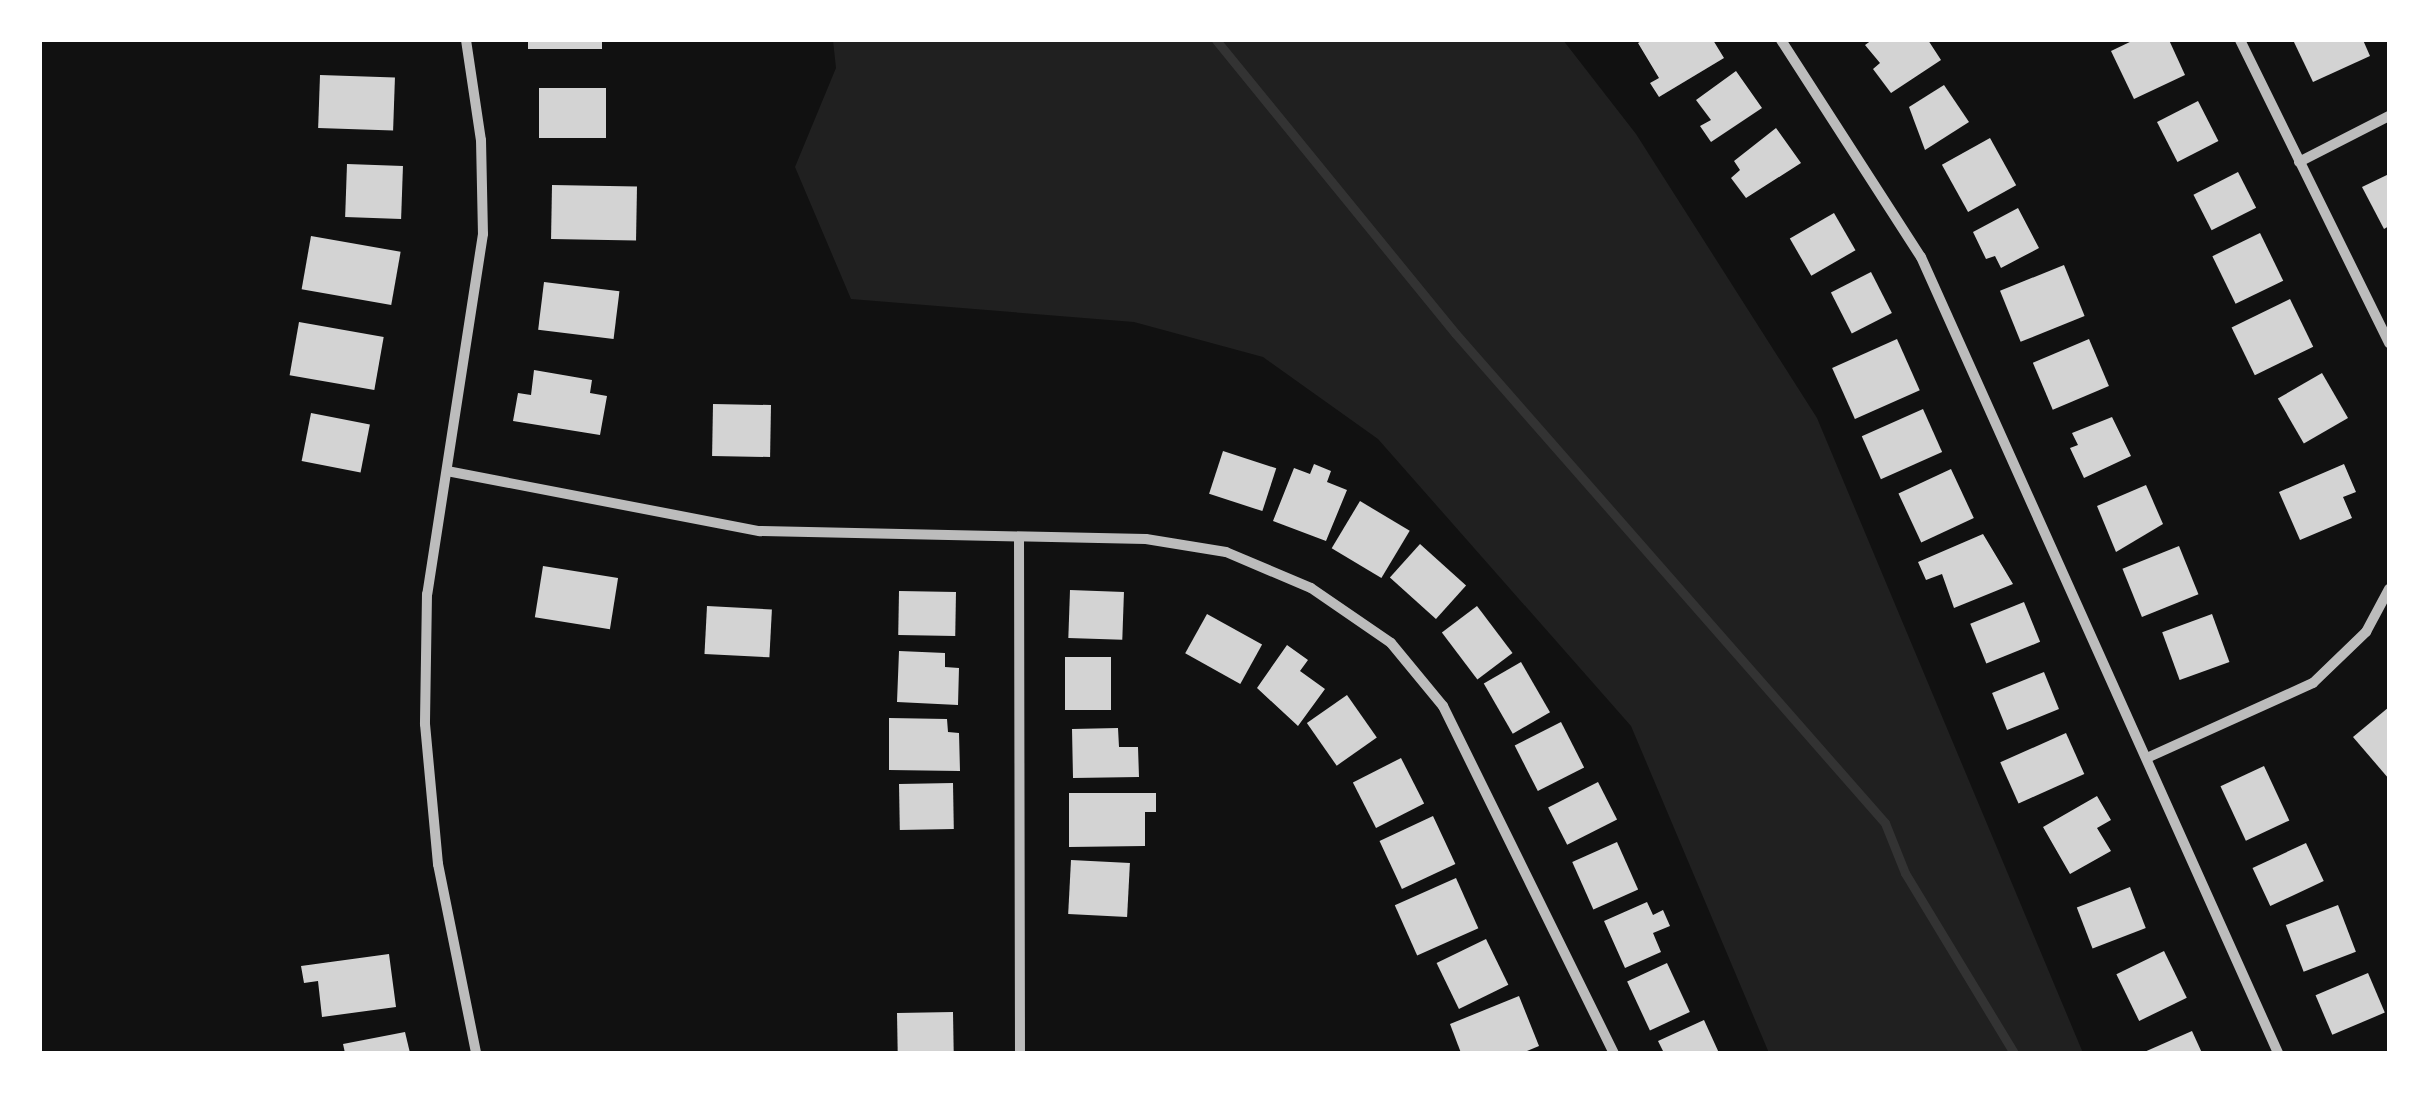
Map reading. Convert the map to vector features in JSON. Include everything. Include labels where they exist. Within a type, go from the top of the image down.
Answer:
[{"type":"street","points":[[466,40],[481,140],[483,234],[428,594],[428,780],[458,985],[476,1053]]},
{"type":"street","points":[[1781,40],[1921,258],[2278,1053]]},
{"type":"street","points":[[2240,40],[2389,343]]},
{"type":"street","points":[[2299,162],[2389,116]]},
{"type":"street","points":[[447,470],[760,531],[1146,539],[1226,552],[1311,588],[1390,643],[1442,706],[1614,1053]]},
{"type":"street","points":[[1019,537],[1020,1053]]},
{"type":"street","points":[[2148,758],[2313,683],[2366,632],[2389,590]]},
{"type":"shaded area","points":[[833,40],[1563,40],[1636,134],[1817,418],[2083,1053],[1769,1053],[1631,726],[1378,439],[1263,357],[1134,322],[851,299],[795,167],[836,68]]},
{"type":"building","points":[[528,40],[602,40],[602,49],[528,49]]},
{"type":"building","points":[[1713,40],[1724,58],[1659,97],[1650,83],[1659,78],[1638,43]]},
{"type":"building","points":[[1872,40],[1928,40],[1941,60],[1891,93],[1873,69],[1880,63],[1865,45]]},
{"type":"building","points":[[2134,40],[2169,40],[2185,75],[2134,99],[2111,51]]},
{"type":"building","points":[[2293,40],[2363,40],[2370,56],[2313,82]]},
{"type":"building","points":[[1736,71],[1762,108],[1711,142],[1700,126],[1711,120],[1696,100]]},
{"type":"building","points":[[320,75],[395,78],[393,131],[318,128]]},
{"type":"building","points":[[1944,85],[1969,122],[1925,150],[1909,107]]},
{"type":"building","points":[[539,88],[606,88],[606,138],[539,138]]},
{"type":"building","points":[[2198,101],[2218,141],[2177,162],[2157,122]]},
{"type":"building","points":[[1776,128],[1801,163],[1746,198],[1731,178],[1740,170],[1734,161]]},
{"type":"building","points":[[1990,138],[2016,185],[1968,212],[1942,165]]},
{"type":"building","points":[[347,164],[403,166],[401,219],[345,217]]},
{"type":"building","points":[[2238,172],[2256,208],[2212,230],[2193,195]]},
{"type":"building","points":[[2389,174],[2389,226],[2384,229],[2362,187]]},
{"type":"building","points":[[552,185],[637,186],[636,240],[551,239]]},
{"type":"building","points":[[2018,208],[2039,248],[2001,268],[1995,256],[1986,259],[1973,232]]},
{"type":"building","points":[[1834,213],[1856,250],[1811,276],[1790,238]]},
{"type":"building","points":[[2260,233],[2283,281],[2236,304],[2212,256]]},
{"type":"building","points":[[311,236],[401,252],[391,305],[302,289]]},
{"type":"building","points":[[2064,265],[2085,316],[2021,342],[2000,291]]},
{"type":"building","points":[[1871,272],[1892,313],[1852,333],[1831,292]]},
{"type":"building","points":[[544,282],[619,291],[614,339],[538,330]]},
{"type":"building","points":[[2290,299],[2313,347],[2255,375],[2232,327]]},
{"type":"building","points":[[299,322],[384,337],[374,390],[290,375]]},
{"type":"building","points":[[1897,339],[1920,390],[1855,419],[1832,368]]},
{"type":"building","points":[[2089,339],[2109,386],[2053,410],[2033,363]]},
{"type":"building","points":[[534,370],[592,380],[590,393],[607,396],[600,435],[513,421],[518,393],[531,395]]},
{"type":"building","points":[[2322,373],[2348,418],[2304,444],[2278,398]]},
{"type":"building","points":[[713,404],[771,405],[770,457],[712,456]]},
{"type":"building","points":[[1923,409],[1942,452],[1881,479],[1862,436]]},
{"type":"building","points":[[311,413],[370,424],[361,473],[302,461]]},
{"type":"building","points":[[2112,417],[2131,456],[2084,478],[2070,448],[2078,445],[2072,433]]},
{"type":"building","points":[[1223,451],[1276,468],[1262,511],[1209,494]]},
{"type":"building","points":[[1314,464],[1331,471],[1327,482],[1347,490],[1326,541],[1273,521],[1294,468],[1310,474]]},
{"type":"building","points":[[2344,464],[2356,492],[2343,497],[2352,518],[2300,540],[2279,492]]},
{"type":"building","points":[[1951,469],[1974,518],[1921,542],[1898,494]]},
{"type":"building","points":[[2146,485],[2163,524],[2116,552],[2097,506]]},
{"type":"building","points":[[1360,501],[1410,531],[1381,578],[1332,548]]},
{"type":"building","points":[[1983,534],[2013,584],[1954,608],[1942,574],[1926,580],[1918,562]]},
{"type":"building","points":[[1420,544],[1466,585],[1436,619],[1390,577]]},
{"type":"building","points":[[2179,546],[2198,594],[2142,617],[2122,569]]},
{"type":"building","points":[[543,566],[618,578],[610,629],[535,617]]},
{"type":"building","points":[[1070,590],[1124,592],[1122,640],[1068,638]]},
{"type":"building","points":[[899,591],[956,592],[955,636],[898,635]]},
{"type":"building","points":[[2024,602],[2040,642],[1986,664],[1970,624]]},
{"type":"building","points":[[707,606],[772,609],[769,657],[704,654]]},
{"type":"building","points":[[1477,606],[1513,653],[1477,680],[1442,632]]},
{"type":"building","points":[[1207,614],[1262,645],[1240,684],[1185,653]]},
{"type":"building","points":[[2212,614],[2229,662],[2180,680],[2162,632]]},
{"type":"building","points":[[1287,645],[1308,660],[1300,671],[1325,689],[1298,726],[1257,688]]},
{"type":"building","points":[[899,651],[945,653],[945,667],[959,668],[958,705],[897,702]]},
{"type":"building","points":[[1065,657],[1111,657],[1111,710],[1065,710]]},
{"type":"building","points":[[1521,662],[1550,712],[1513,734],[1484,684]]},
{"type":"building","points":[[2044,672],[2059,709],[2007,730],[1992,693]]},
{"type":"building","points":[[1347,695],[1377,738],[1337,766],[1307,723]]},
{"type":"building","points":[[2389,707],[2389,779],[2353,737]]},
{"type":"building","points":[[889,718],[947,719],[948,732],[959,733],[960,771],[889,770]]},
{"type":"building","points":[[1561,722],[1584,767],[1538,791],[1515,746]]},
{"type":"building","points":[[1118,728],[1119,747],[1138,747],[1139,777],[1073,778],[1072,729]]},
{"type":"building","points":[[2066,733],[2084,774],[2019,803],[2000,762]]},
{"type":"building","points":[[1401,758],[1424,803],[1376,828],[1353,783]]},
{"type":"building","points":[[2264,766],[2289,820],[2246,841],[2220,786]]},
{"type":"building","points":[[1598,782],[1617,819],[1567,845],[1548,807]]},
{"type":"building","points":[[953,783],[954,829],[900,830],[899,784]]},
{"type":"building","points":[[1069,793],[1156,793],[1156,812],[1145,812],[1145,846],[1069,847]]},
{"type":"building","points":[[2097,796],[2111,820],[2097,828],[2111,851],[2070,874],[2043,827]]},
{"type":"building","points":[[1433,816],[1455,864],[1402,889],[1380,841]]},
{"type":"building","points":[[1617,842],[1638,890],[1593,909],[1572,862]]},
{"type":"building","points":[[2306,843],[2324,881],[2270,906],[2253,868]]},
{"type":"building","points":[[1071,860],[1130,863],[1127,917],[1068,914]]},
{"type":"building","points":[[1456,878],[1478,928],[1417,955],[1395,905]]},
{"type":"building","points":[[2130,887],[2146,928],[2093,949],[2077,907]]},
{"type":"building","points":[[1647,902],[1653,915],[1663,910],[1670,926],[1653,933],[1661,952],[1625,968],[1604,921]]},
{"type":"building","points":[[2338,905],[2356,952],[2304,972],[2286,925]]},
{"type":"building","points":[[1486,939],[1508,985],[1459,1009],[1437,963]]},
{"type":"building","points":[[2164,951],[2187,998],[2139,1021],[2116,974]]},
{"type":"building","points":[[389,954],[396,1007],[322,1017],[318,981],[304,983],[301,966]]},
{"type":"building","points":[[1667,963],[1690,1012],[1650,1031],[1627,982]]},
{"type":"building","points":[[2368,973],[2385,1013],[2332,1035],[2316,995]]},
{"type":"building","points":[[1519,996],[1539,1046],[1522,1053],[1461,1053],[1450,1024]]},
{"type":"building","points":[[953,1012],[954,1052],[898,1053],[897,1013]]},
{"type":"building","points":[[1704,1020],[1719,1053],[1664,1053],[1658,1041]]},
{"type":"building","points":[[2192,1031],[2202,1053],[2142,1053]]},
{"type":"building","points":[[405,1032],[410,1053],[345,1053],[343,1044]]},
{"type":"waterway","points":[[1216,40],[1455,333],[1885,823],[1905,873],[2014,1053]]}]
